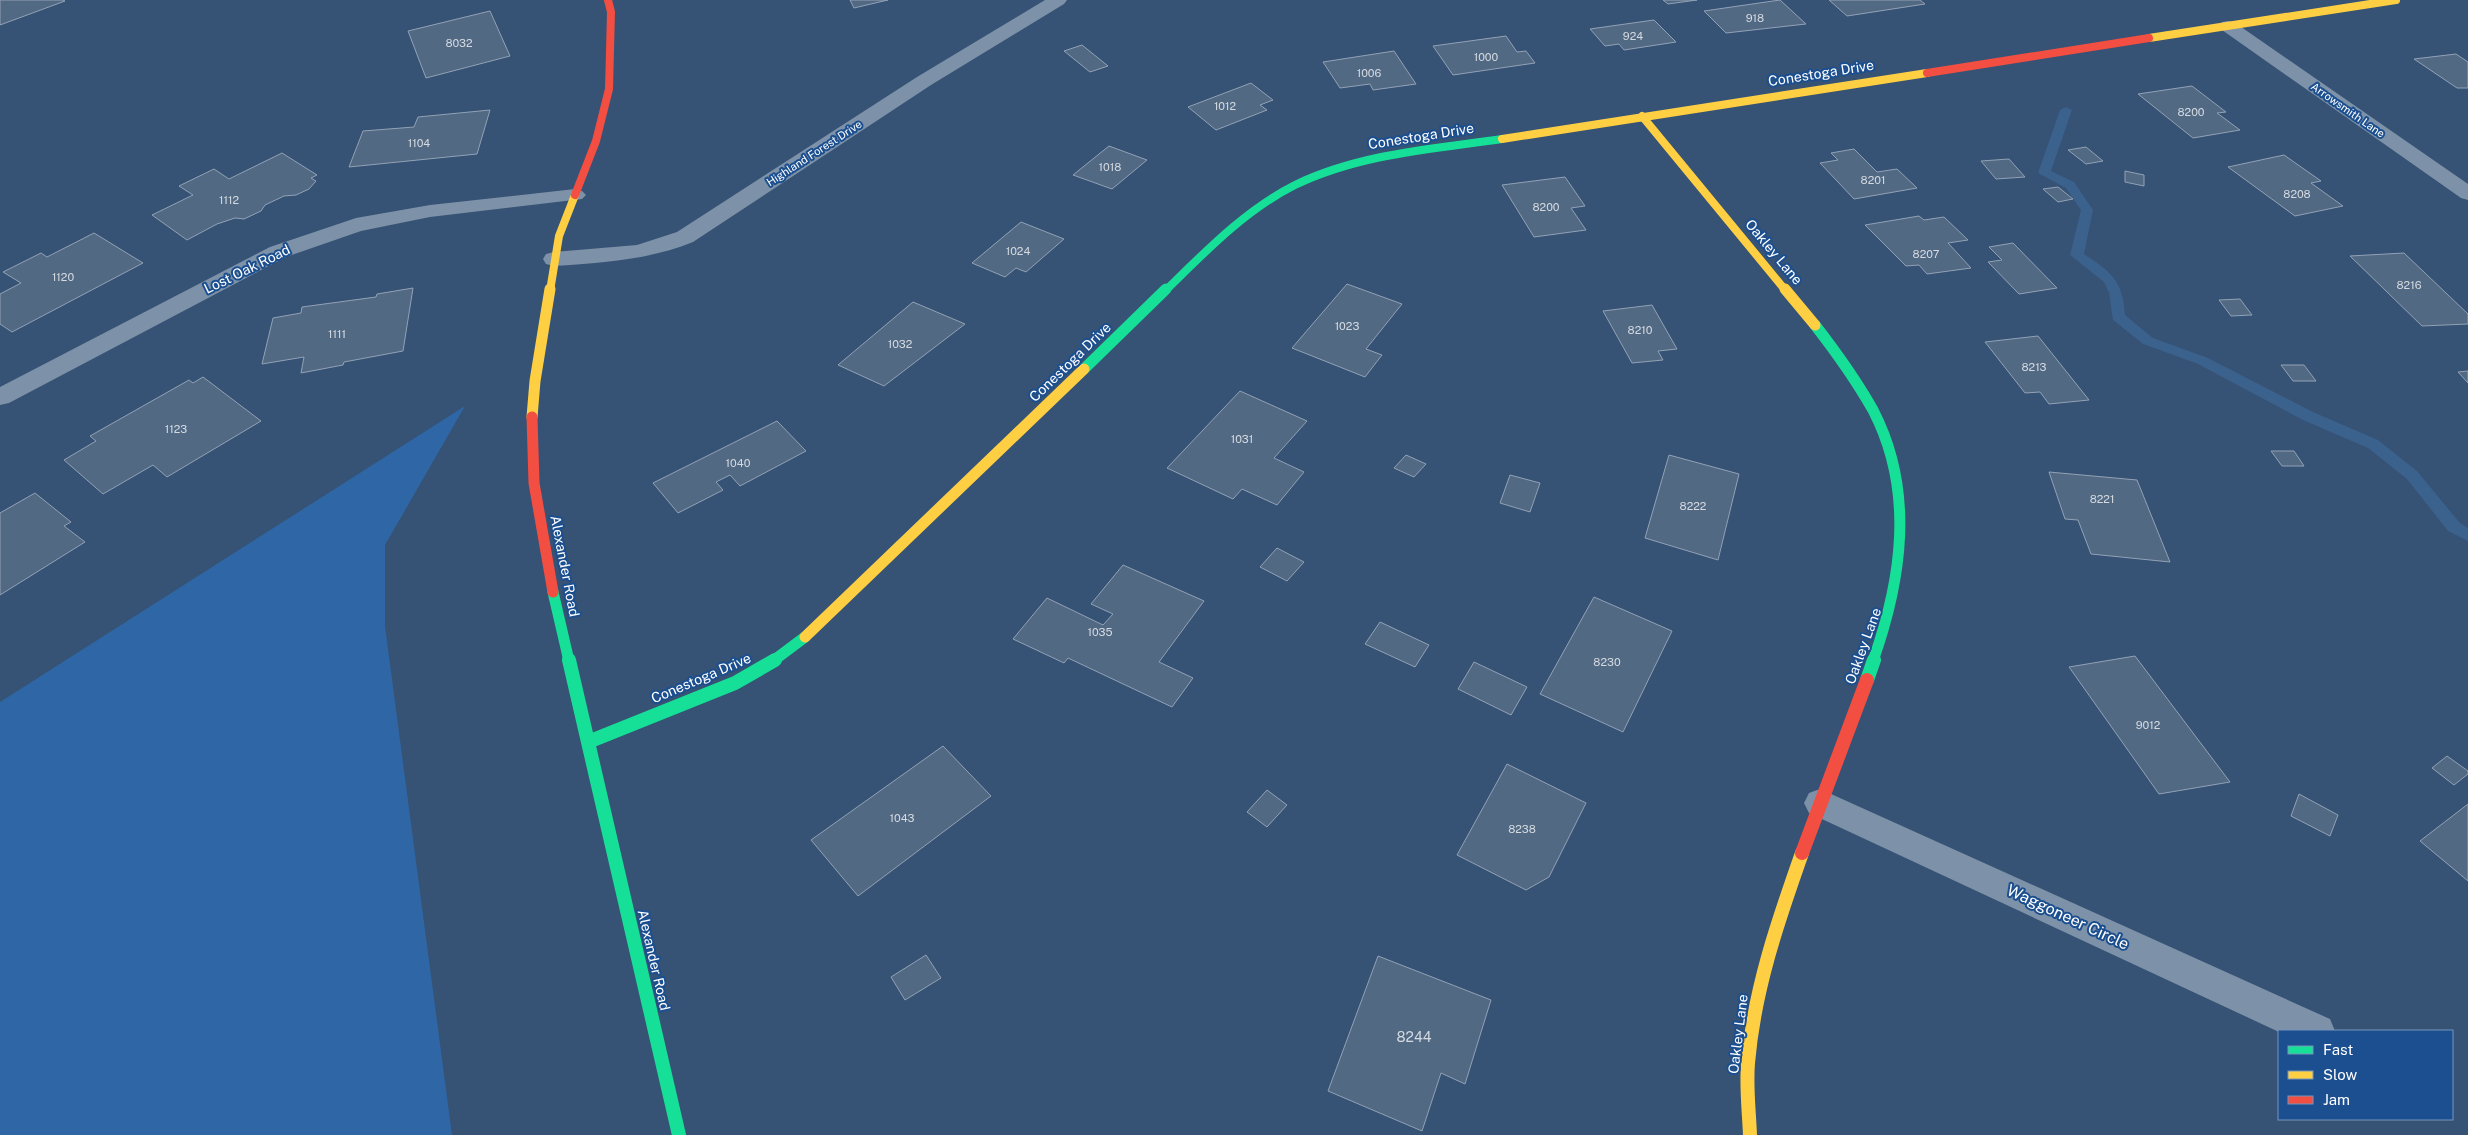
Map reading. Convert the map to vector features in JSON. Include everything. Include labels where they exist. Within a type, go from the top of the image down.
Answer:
[{"type":"street","name":"Alexander Road","points":[[608,0],[612,12],[609,88],[596,141],[559,236],[535,381],[531,438],[540,521],[553,594],[679,1135]]},
{"type":"street","name":"Highland Forest Drive","points":[[554,259],[635,254],[664,246],[685,237],[924,81],[1058,0]]},
{"type":"street","name":"Conestoga Drive","points":[[588,742],[735,683],[766,667],[805,637],[1214,244],[1272,198],[1319,175],[1394,154],[2396,0]]},
{"type":"street","name":"Arrowsmith Lane","points":[[2228,26],[2468,194]]},
{"type":"street","name":"Oakley Lane","points":[[1642,116],[1841,357],[1866,399],[1882,432],[1896,472],[1903,518],[1901,563],[1891,616],[1790,880],[1756,999],[1747,1077],[1750,1135]]},
{"type":"street","name":"Lost Oak Road","points":[[0,398],[278,252],[356,226],[430,211],[575,195]]},
{"type":"street","name":"Waggoneer Circle","points":[[1820,803],[2315,1030]]},
{"type":"shaded area","points":[[465,406],[385,545],[385,626],[452,1135],[0,1135],[0,702]]},
{"type":"building","points":[[0,0],[63,0],[65,1],[0,25]]},
{"type":"building","points":[[850,0],[888,0],[854,8]]},
{"type":"building","points":[[1663,0],[1697,0],[1668,4]]},
{"type":"building","points":[[1780,0],[1806,24],[1726,33],[1704,11]]},
{"type":"building","points":[[1829,0],[1920,0],[1925,4],[1847,16]]},
{"type":"building","points":[[490,11],[510,56],[426,78],[408,31]]},
{"type":"building","points":[[1654,20],[1676,42],[1624,50],[1619,44],[1605,46],[1590,29]]},
{"type":"building","points":[[1506,36],[1517,52],[1526,51],[1535,63],[1453,75],[1433,46]]},
{"type":"building","points":[[1082,45],[1108,66],[1090,72],[1064,51]]},
{"type":"building","points":[[1394,51],[1416,84],[1373,90],[1370,84],[1340,88],[1323,62]]},
{"type":"building","points":[[2456,54],[2468,62],[2468,88],[2457,88],[2414,59]]},
{"type":"building","points":[[1251,83],[1273,100],[1260,105],[1267,110],[1216,130],[1188,107]]},
{"type":"building","points":[[2192,86],[2226,112],[2217,113],[2240,130],[2193,138],[2138,94]]},
{"type":"building","points":[[490,110],[477,154],[349,167],[363,131],[414,127],[418,117]]},
{"type":"building","points":[[1109,146],[1147,160],[1112,189],[1073,175]]},
{"type":"building","points":[[2086,147],[2103,161],[2086,164],[2068,150]]},
{"type":"building","points":[[1854,149],[1877,172],[1897,169],[1917,188],[1854,199],[1820,163],[1838,160],[1831,153]]},
{"type":"building","points":[[282,153],[317,175],[311,178],[316,181],[309,189],[296,195],[284,196],[265,205],[261,211],[244,219],[235,218],[217,224],[187,240],[152,215],[193,195],[179,186],[214,169],[229,179]]},
{"type":"building","points":[[2284,155],[2321,181],[2311,183],[2343,206],[2295,216],[2228,167]]},
{"type":"building","points":[[2009,159],[2025,177],[1996,179],[1981,161]]},
{"type":"building","points":[[2125,171],[2144,175],[2144,186],[2125,182]]},
{"type":"building","points":[[1565,177],[1585,206],[1571,208],[1586,230],[1534,237],[1502,185]]},
{"type":"building","points":[[2058,187],[2073,199],[2058,202],[2043,189]]},
{"type":"building","points":[[1919,216],[1924,220],[1944,217],[1968,240],[1948,243],[1971,268],[1927,274],[1919,265],[1906,266],[1865,225]]},
{"type":"building","points":[[1021,222],[1064,239],[1026,272],[1016,268],[1005,277],[972,263]]},
{"type":"building","points":[[94,233],[143,263],[12,332],[0,324],[0,294],[21,283],[3,272],[41,253],[47,257]]},
{"type":"building","points":[[2013,243],[2057,288],[2019,294],[1988,262],[2002,260],[1989,247]]},
{"type":"building","points":[[2404,253],[2468,314],[2468,324],[2422,326],[2350,256]]},
{"type":"building","points":[[1347,284],[1402,304],[1366,349],[1382,355],[1365,377],[1292,348]]},
{"type":"building","points":[[413,288],[403,351],[344,362],[343,365],[301,373],[304,357],[262,364],[273,318],[301,313],[302,307],[376,297],[377,294]]},
{"type":"building","points":[[2240,299],[2252,315],[2231,316],[2219,300]]},
{"type":"building","points":[[913,302],[965,324],[884,386],[838,365]]},
{"type":"building","points":[[1652,305],[1677,349],[1658,351],[1663,360],[1632,363],[1603,311]]},
{"type":"building","points":[[2038,336],[2089,400],[2049,404],[2040,392],[2025,393],[1985,342]]},
{"type":"building","points":[[2281,365],[2304,365],[2316,381],[2293,381]]},
{"type":"building","points":[[2468,371],[2468,383],[2458,372]]},
{"type":"building","points":[[203,377],[261,421],[167,477],[153,465],[103,494],[64,460],[96,441],[90,436],[189,380],[193,383]]},
{"type":"building","points":[[1240,391],[1307,421],[1274,458],[1304,472],[1277,505],[1242,489],[1233,499],[1167,468]]},
{"type":"building","points":[[777,421],[806,451],[740,486],[730,475],[716,482],[723,490],[678,513],[653,483]]},
{"type":"building","points":[[2271,451],[2294,451],[2304,466],[2282,466]]},
{"type":"building","points":[[1406,455],[1426,464],[1414,477],[1394,468]]},
{"type":"building","points":[[1669,455],[1739,474],[1718,560],[1645,538]]},
{"type":"building","points":[[2049,472],[2137,480],[2170,562],[2091,554],[2078,520],[2065,519]]},
{"type":"building","points":[[1510,475],[1540,483],[1530,512],[1500,503]]},
{"type":"building","points":[[35,493],[71,522],[64,526],[85,542],[0,595],[0,513]]},
{"type":"building","points":[[1277,548],[1304,562],[1287,581],[1260,567]]},
{"type":"building","points":[[1123,565],[1204,601],[1159,662],[1193,678],[1172,707],[1068,658],[1064,663],[1013,639],[1047,598],[1103,625],[1113,614],[1091,604]]},
{"type":"building","points":[[1594,597],[1672,631],[1623,732],[1540,694]]},
{"type":"building","points":[[1380,622],[1429,645],[1415,667],[1365,644]]},
{"type":"building","points":[[2135,656],[2230,782],[2159,794],[2069,667]]},
{"type":"building","points":[[1474,662],[1527,687],[1511,715],[1458,689]]},
{"type":"building","points":[[943,746],[991,796],[858,896],[811,840]]},
{"type":"building","points":[[2447,756],[2468,771],[2468,774],[2454,785],[2432,768]]},
{"type":"building","points":[[1507,764],[1586,803],[1549,877],[1526,890],[1457,855]]},
{"type":"building","points":[[1267,790],[1287,805],[1267,827],[1247,812]]},
{"type":"building","points":[[2299,794],[2338,815],[2330,836],[2291,816]]},
{"type":"building","points":[[2468,804],[2468,881],[2420,841]]},
{"type":"building","points":[[926,955],[941,978],[905,1000],[891,977]]},
{"type":"building","points":[[1378,956],[1491,1000],[1465,1084],[1441,1073],[1422,1131],[1328,1091]]},
{"type":"waterway","points":[[2066,110],[2044,173],[2070,185],[2087,210],[2077,255],[2103,273],[2113,285],[2116,293],[2118,317],[2148,341],[2203,361],[2308,416],[2373,444],[2412,475],[2454,527],[2468,535]]},
{"type":"traffic: fast","points":[[1084,369],[1222,237],[1274,197],[1293,186],[1313,177],[1359,162],[1502,139]]},
{"type":"traffic: fast","points":[[1815,325],[1848,369],[1873,411],[1890,453],[1900,494],[1902,536],[1897,581],[1885,628],[1867,680]]},
{"type":"traffic: fast","points":[[553,592],[679,1135]]},
{"type":"traffic: fast","points":[[588,742],[735,683],[766,667],[805,637]]},
{"type":"traffic: slow","points":[[2149,38],[2396,0]]},
{"type":"traffic: slow","points":[[1502,139],[1927,73]]},
{"type":"traffic: slow","points":[[1642,116],[1815,325]]},
{"type":"traffic: slow","points":[[532,417],[535,381],[559,236],[575,195]]},
{"type":"traffic: slow","points":[[805,637],[1084,369]]},
{"type":"traffic: slow","points":[[1750,1135],[1747,1072],[1755,1009],[1768,956],[1802,853]]},
{"type":"traffic: jam","points":[[575,195],[596,141],[609,89],[611,12],[608,0]]},
{"type":"traffic: jam","points":[[1927,73],[2149,38]]},
{"type":"traffic: jam","points":[[532,417],[531,439],[534,483],[553,592]]},
{"type":"traffic: jam","points":[[1802,853],[1867,680]]}]
